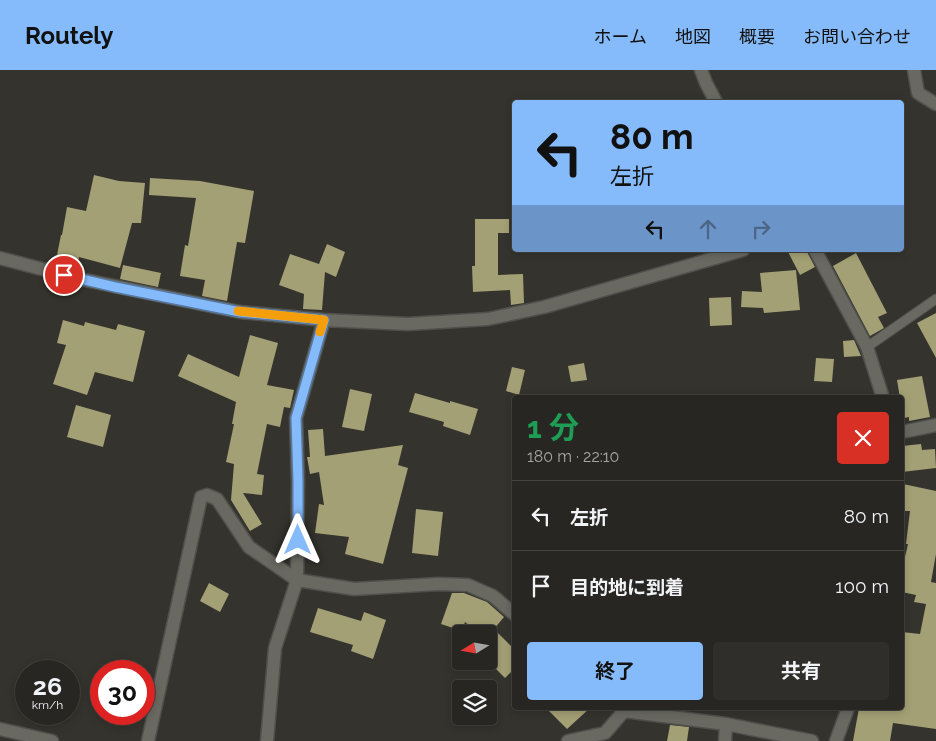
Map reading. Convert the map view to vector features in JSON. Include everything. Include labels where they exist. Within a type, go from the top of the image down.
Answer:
[{"type":"street","points":[[701,70],[715,100]]},
{"type":"street","points":[[914,70],[918,93],[936,104]]},
{"type":"street","points":[[0,258],[80,279],[231,310],[324,320],[408,324],[488,319],[544,307],[736,252]]},
{"type":"street","points":[[817,252],[867,347],[882,395]]},
{"type":"street","points":[[267,741],[275,648],[297,580],[298,481],[296,418],[324,320]]},
{"type":"street","points":[[904,432],[936,425]]},
{"type":"street","points":[[148,741],[201,498],[207,495],[217,498],[249,547],[297,580],[354,589],[438,584],[468,585],[493,596],[512,612]]},
{"type":"street","points":[[568,741],[605,733],[621,710]]},
{"type":"street","points":[[629,710],[726,724],[812,741]]},
{"type":"street","points":[[836,741],[847,710]]},
{"type":"street","points":[[726,724],[726,741]]},
{"type":"street","points":[[0,729],[52,741]]},
{"type":"lane","points":[[867,347],[936,299]]},
{"type":"building","points":[[94,175],[119,181],[145,183],[141,223],[132,223],[120,268],[79,257],[78,264],[56,260],[67,207],[86,211]]},
{"type":"building","points":[[150,178],[200,181],[254,191],[245,243],[237,242],[227,301],[202,296],[205,280],[180,276],[185,245],[188,246],[196,198],[149,195]]},
{"type":"building","points":[[475,219],[509,219],[509,233],[498,233],[498,275],[523,274],[524,303],[511,305],[510,290],[473,292],[472,266],[475,266]]},
{"type":"building","points":[[327,244],[345,252],[336,277],[325,272],[322,310],[303,309],[304,294],[279,285],[290,254],[319,264]]},
{"type":"building","points":[[788,252],[807,252],[815,267],[800,275]]},
{"type":"building","points":[[856,253],[887,313],[878,317],[884,328],[870,336],[833,266]]},
{"type":"building","points":[[123,265],[161,273],[158,287],[120,279]]},
{"type":"building","points":[[796,270],[800,310],[764,313],[763,308],[741,307],[742,291],[762,292],[760,273]]},
{"type":"building","points":[[731,297],[732,325],[710,326],[709,298]]},
{"type":"building","points":[[936,313],[936,358],[917,323]]},
{"type":"building","points":[[63,320],[84,326],[85,322],[116,330],[118,324],[145,331],[133,382],[95,372],[87,395],[53,384],[66,345],[57,343]]},
{"type":"building","points":[[250,335],[278,343],[267,385],[294,390],[290,408],[284,407],[280,427],[267,424],[257,474],[264,475],[262,495],[243,493],[262,524],[250,531],[231,500],[234,464],[226,462],[234,424],[232,424],[236,402],[178,376],[188,354],[239,377]]},
{"type":"building","points":[[854,340],[861,356],[844,357],[843,341]]},
{"type":"building","points":[[816,358],[834,359],[832,382],[814,381]]},
{"type":"building","points":[[584,363],[587,380],[571,382],[568,366]]},
{"type":"building","points":[[512,367],[525,370],[519,395],[506,391]]},
{"type":"building","points":[[922,376],[930,417],[909,421],[909,417],[904,418],[904,395],[900,395],[897,380]]},
{"type":"building","points":[[350,389],[372,394],[364,431],[342,427]]},
{"type":"building","points":[[415,393],[478,409],[470,435],[443,426],[444,422],[409,412]]},
{"type":"building","points":[[76,405],[111,415],[103,447],[67,437]]},
{"type":"building","points":[[323,429],[325,456],[403,445],[398,465],[408,468],[383,564],[345,554],[349,537],[315,533],[319,504],[324,505],[319,472],[310,474],[307,457],[310,457],[308,430]]},
{"type":"building","points":[[921,444],[922,450],[935,449],[936,468],[904,472],[904,446]]},
{"type":"building","points":[[904,484],[936,491],[936,554],[931,582],[936,583],[936,729],[893,723],[890,741],[853,741],[859,710],[904,710],[904,632],[920,634],[926,604],[914,602],[916,595],[904,592],[904,561],[908,544],[906,544],[910,511],[904,511]]},
{"type":"building","points":[[416,509],[443,512],[438,556],[412,553]]},
{"type":"building","points":[[209,583],[229,594],[220,612],[200,601]]},
{"type":"building","points":[[452,593],[464,593],[487,602],[504,617],[497,625],[469,625],[465,622],[464,625],[452,625],[452,628],[441,624]]},
{"type":"building","points":[[318,608],[361,621],[364,612],[386,620],[373,659],[351,651],[353,645],[310,632]]},
{"type":"building","points":[[498,633],[512,647],[512,671],[505,678],[497,670]]},
{"type":"building","points":[[548,710],[588,710],[567,729]]},
{"type":"building","points":[[670,725],[689,727],[687,741],[667,741]]},
{"type":"slow traffic","points":[[238,311],[324,320],[320,332]]},
{"type":"route","points":[[64,275],[240,312],[324,320],[296,418],[298,540]]}]
